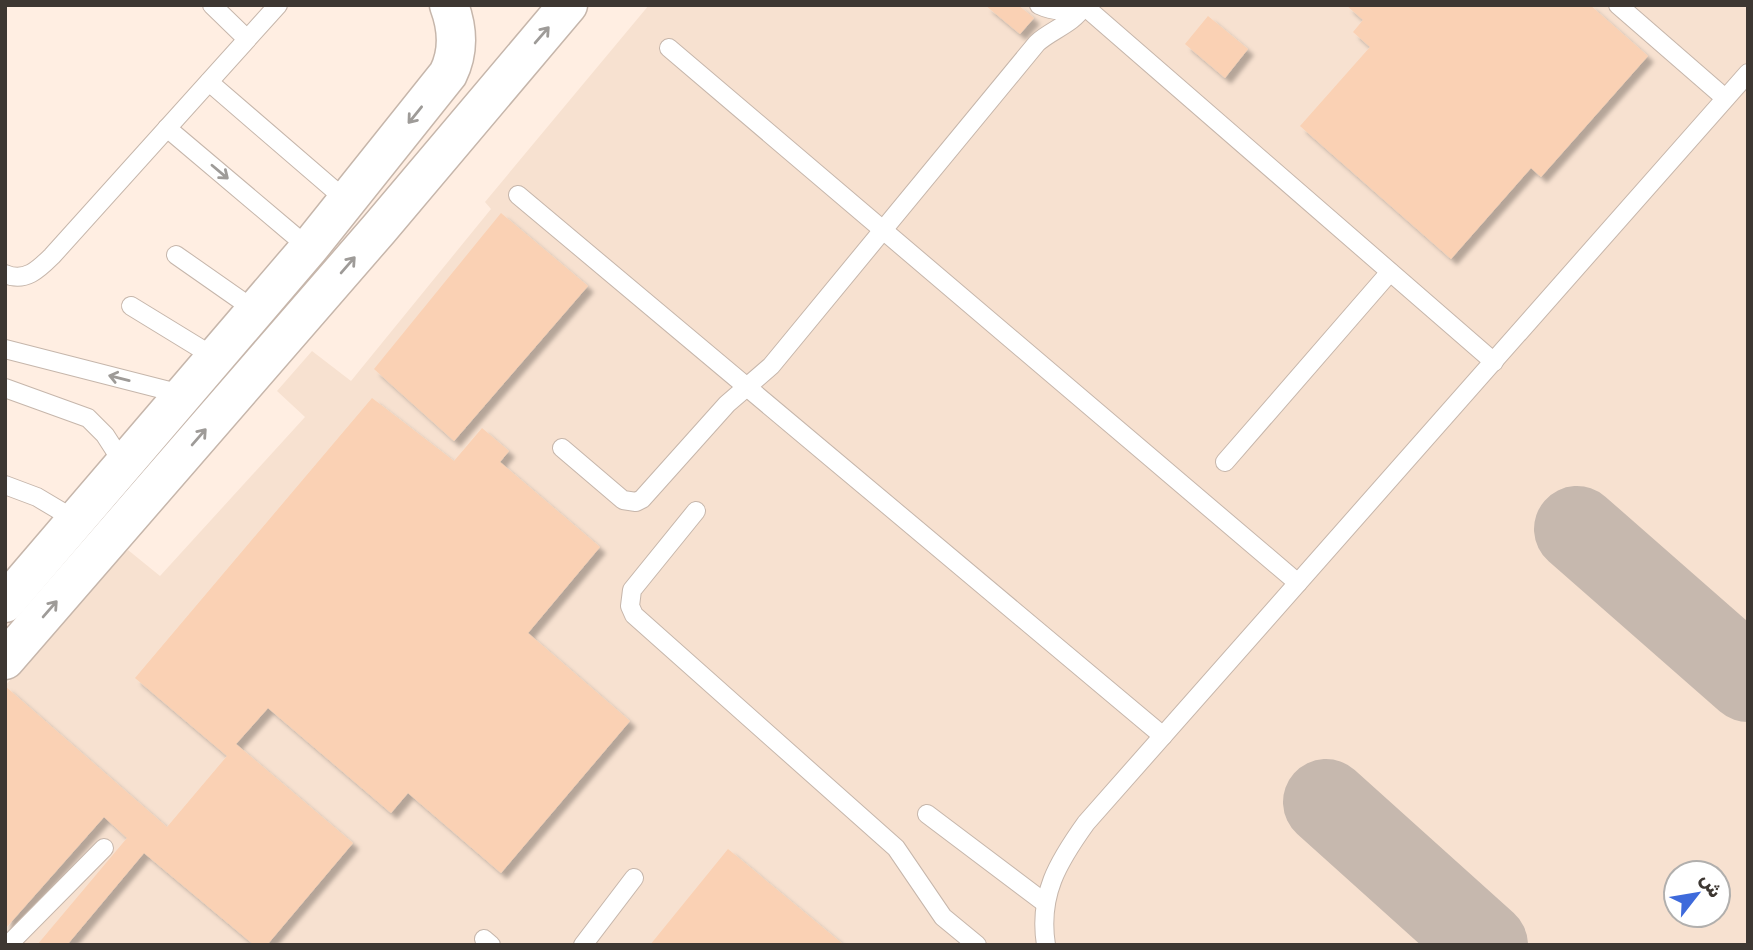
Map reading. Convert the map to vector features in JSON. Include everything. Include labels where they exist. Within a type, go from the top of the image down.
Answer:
[{"type":"street","points":[[5,660],[92,532],[125,466],[309,248],[448,74],[455,60],[457,39],[449,5]]},
{"type":"street","points":[[5,603],[92,532],[379,229],[568,5]]},
{"type":"street","points":[[455,60],[505,78]]},
{"type":"street","points":[[347,201],[379,229]]},
{"type":"lane","points":[[212,5],[247,39]]},
{"type":"lane","points":[[5,274],[13,278],[38,270],[278,5]]},
{"type":"lane","points":[[1039,5],[1056,11],[1070,11],[1083,6]]},
{"type":"lane","points":[[1618,5],[1725,98]]},
{"type":"lane","points":[[562,448],[623,500],[636,502],[646,495],[727,404],[771,366],[1037,43],[1073,19],[1083,6]]},
{"type":"lane","points":[[1083,6],[1494,362]]},
{"type":"lane","points":[[669,48],[1298,583]]},
{"type":"lane","points":[[1046,945],[1045,903],[1054,874],[1065,852],[1086,824],[1748,73]]},
{"type":"lane","points":[[209,82],[347,201]]},
{"type":"lane","points":[[167,128],[309,248]]},
{"type":"lane","points":[[518,195],[1163,736]]},
{"type":"lane","points":[[176,255],[256,311]]},
{"type":"lane","points":[[1225,462],[1390,272]]},
{"type":"lane","points":[[131,306],[216,358]]},
{"type":"lane","points":[[5,349],[185,394]]},
{"type":"lane","points":[[5,388],[88,418],[105,435],[125,466]]},
{"type":"lane","points":[[5,485],[37,497],[92,532]]},
{"type":"lane","points":[[696,512],[632,590],[630,606],[634,615],[896,848],[943,917],[977,945]]},
{"type":"lane","points":[[927,814],[1045,903]]},
{"type":"lane","points":[[8,945],[104,848]]},
{"type":"lane","points":[[583,945],[634,878]]},
{"type":"shaded area","points":[[649,5],[1748,5],[1748,945],[5,945],[5,686],[107,567],[128,550],[160,576],[305,417],[277,391],[312,351],[351,381],[491,209],[485,202]]},
{"type":"building","points":[[985,5],[1018,5],[1034,18],[1020,34]]},
{"type":"building","points":[[1346,5],[1590,5],[1648,56],[1541,177],[1531,168],[1451,259],[1300,126],[1370,47],[1353,32],[1363,20]]},
{"type":"building","points":[[1208,16],[1248,49],[1225,78],[1185,44]]},
{"type":"building","points":[[501,213],[588,286],[454,441],[374,369]]},
{"type":"building","points":[[372,398],[454,461],[482,428],[509,451],[500,462],[600,547],[528,633],[630,721],[501,873],[408,793],[391,813],[268,708],[236,744],[353,843],[267,945],[254,945],[144,853],[67,945],[37,945],[127,838],[104,817],[5,929],[5,686],[167,827],[227,756],[135,678]]},
{"type":"building","points":[[728,849],[844,945],[650,945]]},
{"type":"taxiway","points":[[1577,529],[1748,679]]},
{"type":"taxiway","points":[[1326,802],[1485,945]]}]
